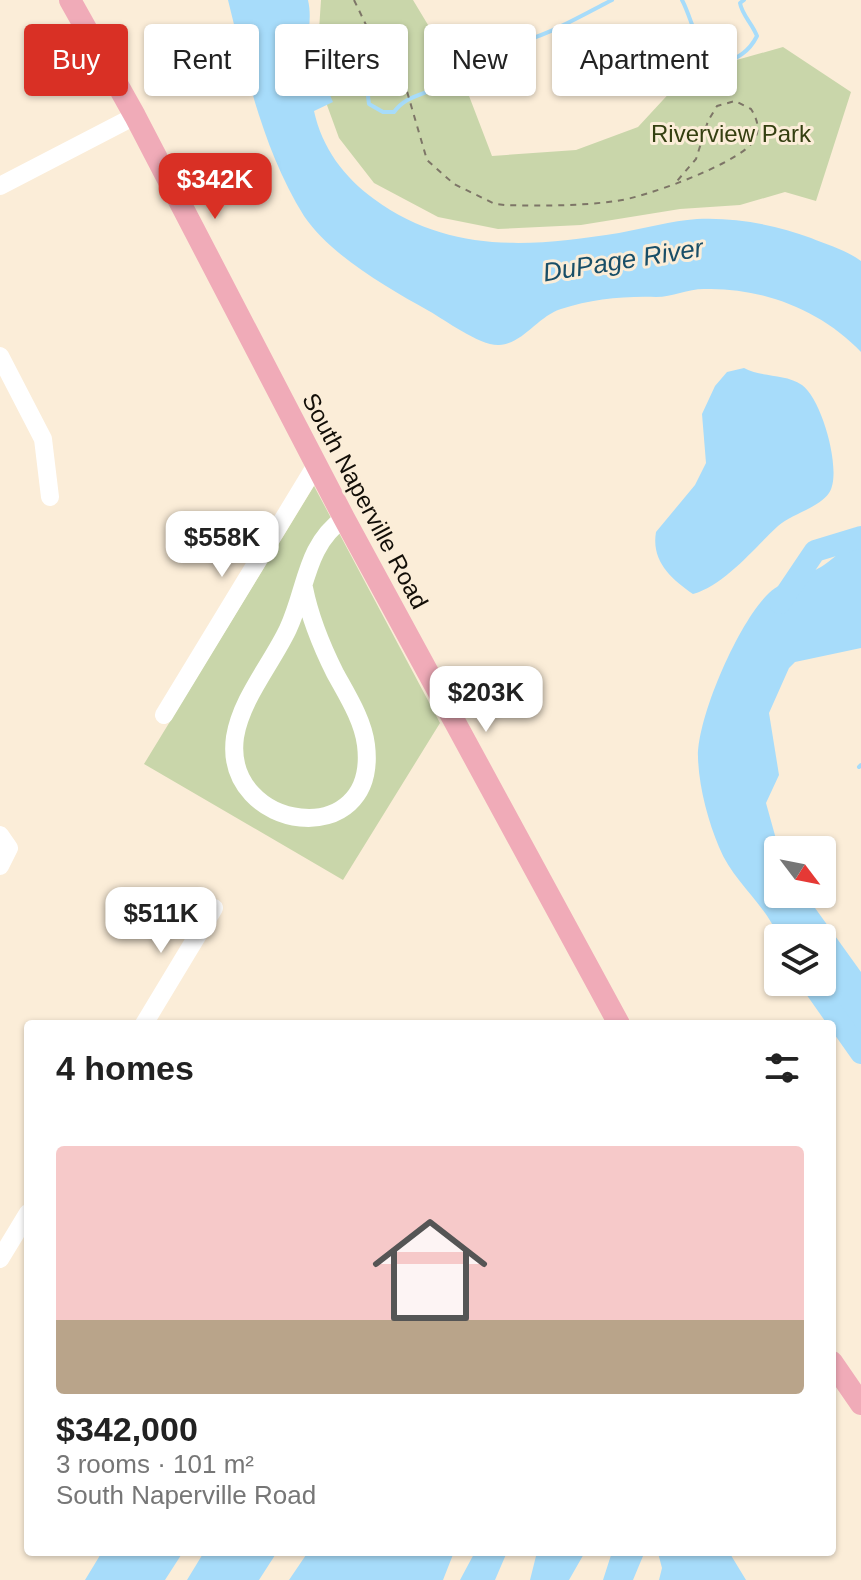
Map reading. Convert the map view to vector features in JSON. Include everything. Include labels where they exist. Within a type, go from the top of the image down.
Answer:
[{"type":"main road","name":"South Naperville Road","points":[[70,0],[135,116],[344,518],[617,1020]]},
{"type":"main road","points":[[836,1368],[861,1404]]},
{"type":"street","points":[[0,186],[135,116]]},
{"type":"street","points":[[0,356],[43,439],[50,497]]},
{"type":"street","points":[[164,715],[316,465]]},
{"type":"street","points":[[304,588],[318,637],[357,717],[366,746],[364,772],[351,798],[333,815],[309,820],[287,816],[254,794],[240,775],[234,745],[240,718],[281,643],[304,588],[306,571],[317,545],[344,518]]},
{"type":"street","points":[[0,866],[9,848],[4,838]]},
{"type":"street","points":[[146,1020],[214,908]]},
{"type":"street","points":[[0,1259],[24,1220]]},
{"type":"path","points":[[354,0],[368,29],[399,64],[422,149],[433,168],[454,184],[495,204],[618,201],[652,193],[745,150],[754,141],[758,130],[751,109],[735,101],[717,106],[708,121],[696,159],[677,181]]},
{"type":"green space","name":"Riverview Park","points":[[321,0],[413,0],[427,24],[424,24],[424,96],[469,96],[492,156],[576,150],[638,127],[667,96],[737,96],[737,60],[783,47],[851,92],[816,201],[785,192],[740,205],[680,209],[581,225],[498,229],[438,217],[374,183],[339,138],[324,96],[408,96],[408,24],[319,24]]},
{"type":"green space","points":[[314,486],[440,723],[343,880],[144,764]]},
{"type":"water","points":[[228,0],[308,0],[310,24],[275,24],[275,96],[330,96],[333,102],[314,111],[336,161],[374,199],[402,217],[461,238],[523,243],[586,238],[697,219],[741,221],[784,229],[837,248],[861,261],[861,352],[828,324],[809,313],[768,297],[725,289],[698,289],[662,297],[608,299],[573,306],[545,317],[516,340],[499,345],[463,332],[361,270],[315,231],[278,166],[253,96],[259,96],[259,24],[234,24]]},
{"type":"water","points":[[744,368],[795,381],[809,393],[817,405],[828,437],[833,483],[825,498],[778,526],[728,574],[693,594],[664,568],[657,552],[656,532],[695,485],[706,463],[702,414],[715,386],[727,372]]},
{"type":"water","points":[[861,533],[861,648],[795,662],[789,668],[769,713],[779,775],[766,803],[775,836],[764,836],[764,908],[815,908],[827,924],[772,924],[732,871],[715,837],[700,780],[700,740],[704,719],[722,671],[757,606],[775,588],[824,565]]},
{"type":"water","points":[[836,937],[861,972],[861,1042],[819,996],[836,996]]},
{"type":"water","points":[[100,1556],[180,1556],[165,1580],[85,1580]]},
{"type":"water","points":[[202,1556],[274,1556],[259,1580],[187,1580]]},
{"type":"water","points":[[305,1556],[452,1556],[443,1580],[289,1580]]},
{"type":"water","points":[[473,1556],[505,1556],[495,1580],[460,1580]]},
{"type":"water","points":[[536,1556],[583,1556],[569,1580],[530,1580]]},
{"type":"water","points":[[611,1556],[643,1556],[633,1580],[603,1580]]},
{"type":"water","points":[[659,1556],[731,1556],[746,1580],[659,1580],[662,1568]]},
{"type":"waterway","points":[[368,96],[369,104],[383,112],[394,112],[410,99],[448,81],[482,48],[535,37],[612,0]]},
{"type":"waterway","points":[[682,0],[700,44],[720,64],[742,54],[757,36],[741,7],[740,3],[744,0]]},
{"type":"waterway","name":"DuPage River","points":[[780,603],[815,551],[861,537]]},
{"type":"waterway","name":"DuPage River","points":[[821,996],[861,1053]]}]
